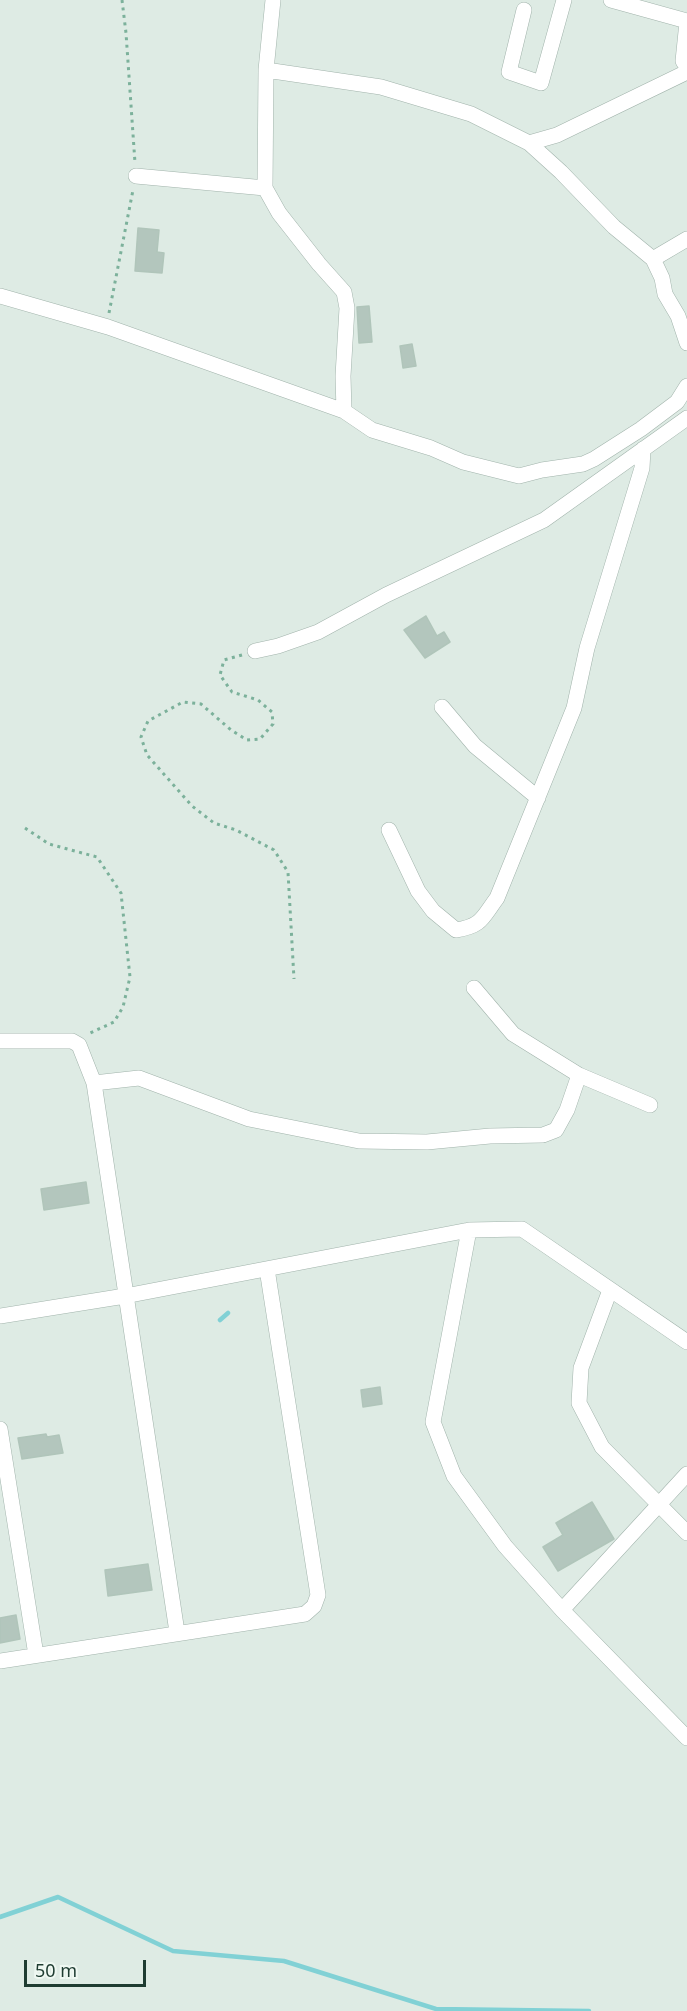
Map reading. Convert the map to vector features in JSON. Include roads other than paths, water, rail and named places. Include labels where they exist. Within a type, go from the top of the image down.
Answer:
[{"type":"street","points":[[273,0],[266,70],[265,188],[279,213],[344,292],[347,308],[344,411]]},
{"type":"street","points":[[524,10],[509,72],[541,84],[564,0]]},
{"type":"street","points":[[529,142],[557,135],[687,70],[683,60],[687,21],[611,0]]},
{"type":"street","points":[[266,70],[381,87],[471,114],[529,142],[561,171],[614,227],[652,258],[662,278],[665,294],[678,316],[687,343]]},
{"type":"street","points":[[136,176],[265,188]]},
{"type":"street","points":[[652,258],[687,239]]},
{"type":"street","points":[[0,296],[108,327],[344,411],[372,430],[431,448],[462,462],[519,476],[582,464],[594,459],[641,429],[677,402],[687,386]]},
{"type":"street","points":[[255,651],[278,646],[318,632],[386,595],[544,520],[687,418]]},
{"type":"street","points":[[389,830],[418,891],[433,911],[456,930],[474,927],[497,898],[574,708],[587,648],[642,468],[643,449]]},
{"type":"street","points":[[442,707],[475,746],[538,798]]},
{"type":"street","points":[[474,988],[513,1034],[579,1075],[650,1105]]},
{"type":"street","points":[[0,1041],[72,1041],[79,1046],[94,1083],[177,1632]]},
{"type":"street","points":[[94,1083],[139,1078],[249,1119],[270,1124],[359,1141],[427,1142],[490,1136],[543,1135],[556,1130],[567,1110],[579,1075]]},
{"type":"street","points":[[0,1316],[125,1296],[470,1230],[522,1229],[687,1342]]},
{"type":"street","points":[[470,1230],[433,1422],[454,1476],[505,1546],[562,1610],[687,1738]]},
{"type":"street","points":[[0,1661],[305,1614],[314,1606],[318,1595],[267,1269]]},
{"type":"street","points":[[610,1290],[581,1368],[579,1402],[602,1447],[687,1533]]},
{"type":"street","points":[[0,1429],[36,1655]]},
{"type":"street","points":[[562,1610],[687,1474]]},
{"type":"waterway","points":[[220,1320],[228,1313]]},
{"type":"waterway","points":[[0,1917],[58,1897],[173,1951],[284,1961],[436,2009],[589,2011]]}]
